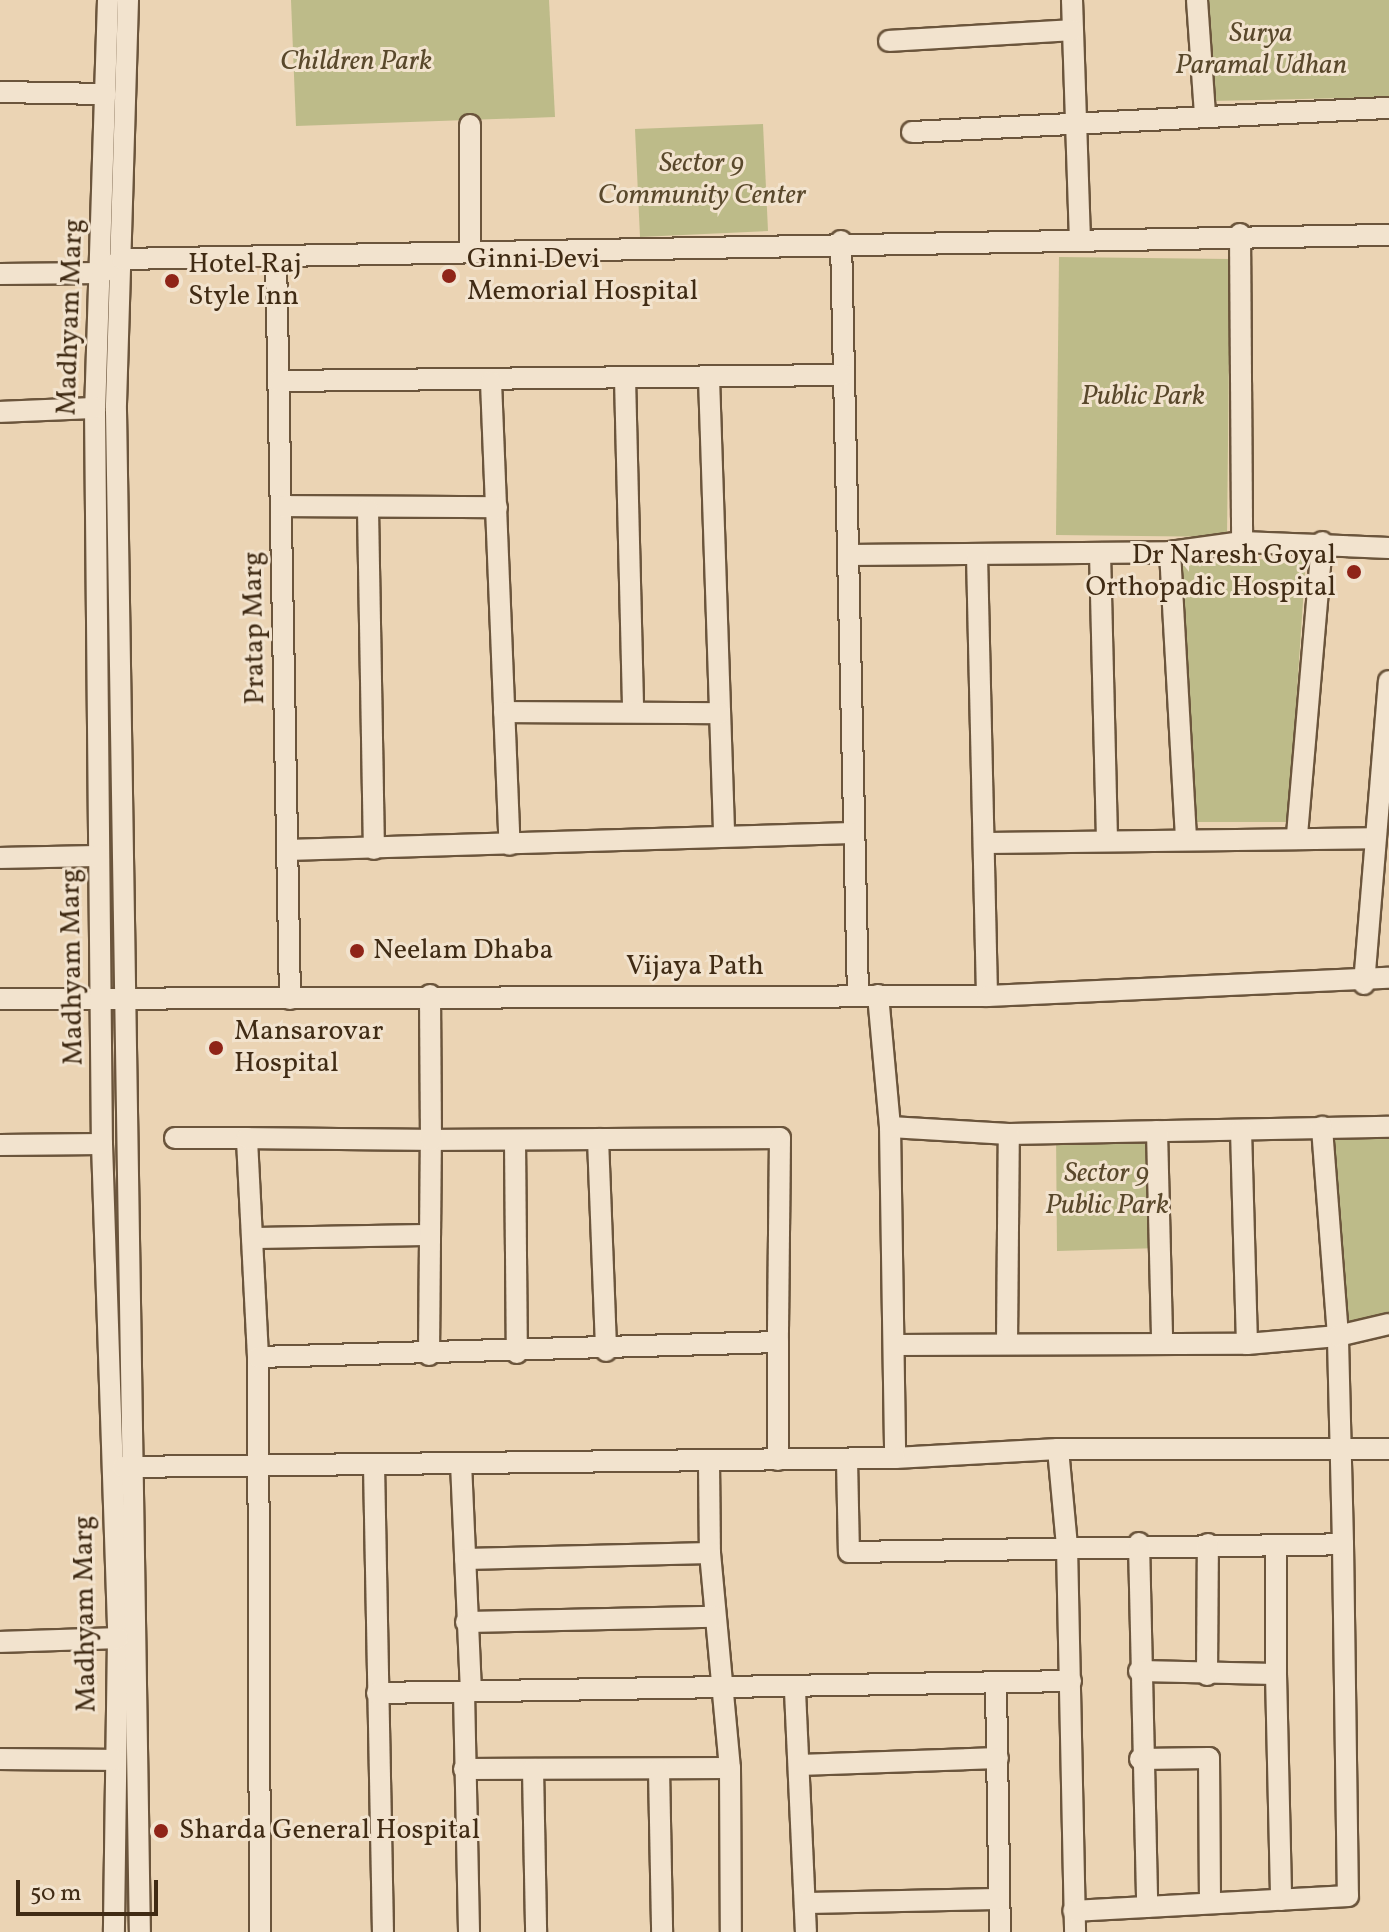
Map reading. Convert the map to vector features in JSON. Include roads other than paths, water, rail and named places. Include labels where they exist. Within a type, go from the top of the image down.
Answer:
[{"type":"street","name":"Madhyam Marg","points":[[108,0],[102,273],[95,408],[102,1144],[110,1469],[118,1638],[114,1932]]},
{"type":"street","name":"Madhyam Marg","points":[[128,0],[116,411],[140,1932]]},
{"type":"street","points":[[1072,0],[1080,240]]},
{"type":"street","points":[[1197,0],[1205,113]]},
{"type":"street","points":[[889,41],[1073,30]]},
{"type":"street","points":[[0,92],[106,94]]},
{"type":"street","points":[[912,132],[1205,113],[1389,108]]},
{"type":"street","points":[[470,125],[470,250]]},
{"type":"street","points":[[0,274],[102,273],[122,259],[841,241],[1080,240],[1240,234],[1389,235]]},
{"type":"street","points":[[1240,234],[1242,542]]},
{"type":"street","points":[[841,241],[852,833],[868,995],[890,1127],[895,1458]]},
{"type":"street","name":"Pratap Marg","points":[[276,256],[290,999]]},
{"type":"street","points":[[278,381],[491,382],[844,375]]},
{"type":"street","points":[[625,378],[633,711]]},
{"type":"street","points":[[709,378],[724,832]]},
{"type":"street","points":[[491,382],[510,845]]},
{"type":"street","points":[[0,412],[95,408]]},
{"type":"street","points":[[281,506],[368,509],[497,507]]},
{"type":"street","points":[[368,509],[374,849]]},
{"type":"street","points":[[848,555],[1170,552],[1242,542],[1322,542],[1389,548]]},
{"type":"street","points":[[1297,835],[1322,542]]},
{"type":"street","points":[[1170,552],[1186,837]]},
{"type":"street","points":[[1100,553],[1107,838]]},
{"type":"street","points":[[977,555],[987,843],[987,996]]},
{"type":"street","points":[[1364,984],[1372,838],[1389,681]]},
{"type":"street","points":[[504,712],[720,713]]},
{"type":"street","points":[[287,850],[510,845],[724,832],[852,833]]},
{"type":"street","points":[[987,843],[1297,835],[1372,838]]},
{"type":"street","points":[[0,858],[99,856]]},
{"type":"street","name":"Vijaya Path","points":[[0,999],[290,999],[430,995],[987,996],[1364,984],[1389,978]]},
{"type":"street","points":[[429,1355],[430,995]]},
{"type":"street","points":[[890,1127],[1009,1134],[1389,1127]]},
{"type":"street","points":[[1073,1911],[1348,1896],[1338,1336],[1322,1127]]},
{"type":"street","points":[[1241,1130],[1247,1344]]},
{"type":"street","points":[[1157,1131],[1162,1342]]},
{"type":"street","points":[[1007,1343],[1009,1134]]},
{"type":"street","points":[[175,1138],[780,1138],[778,1460]]},
{"type":"street","points":[[247,1138],[258,1357],[260,1932]]},
{"type":"street","points":[[598,1139],[606,1351]]},
{"type":"street","points":[[515,1140],[517,1353]]},
{"type":"street","points":[[0,1145],[102,1144]]},
{"type":"street","points":[[252,1238],[429,1235]]},
{"type":"street","points":[[895,1345],[1247,1344],[1338,1336],[1389,1324]]},
{"type":"street","points":[[258,1357],[606,1351],[778,1342]]},
{"type":"street","points":[[110,1469],[134,1465],[709,1463],[847,1460],[1058,1449],[1389,1449]]},
{"type":"street","points":[[1058,1449],[1067,1546],[1075,1932]]},
{"type":"street","points":[[847,1460],[849,1552],[1139,1543],[1343,1544]]},
{"type":"street","points":[[461,1463],[469,1932]]},
{"type":"street","points":[[709,1463],[710,1553],[730,1768],[731,1932]]},
{"type":"street","points":[[374,1465],[383,1932]]},
{"type":"street","points":[[1139,1543],[1140,1759],[1147,1907]]},
{"type":"street","points":[[1207,1675],[1208,1544]]},
{"type":"street","points":[[1276,1546],[1281,1900]]},
{"type":"street","points":[[465,1559],[710,1553]]},
{"type":"street","points":[[466,1622],[715,1617]]},
{"type":"street","points":[[0,1642],[118,1638]]},
{"type":"street","points":[[1139,1671],[1207,1675],[1276,1674]]},
{"type":"street","points":[[377,1693],[795,1691],[1071,1681]]},
{"type":"street","points":[[996,1685],[1000,1932]]},
{"type":"street","points":[[795,1691],[806,1932]]},
{"type":"street","points":[[799,1765],[998,1758]]},
{"type":"street","points":[[1140,1759],[1209,1758],[1210,1903]]},
{"type":"street","points":[[0,1759],[115,1760]]},
{"type":"street","points":[[464,1769],[730,1768]]},
{"type":"street","points":[[533,1769],[536,1932]]},
{"type":"street","points":[[659,1769],[662,1932]]},
{"type":"street","points":[[806,1903],[998,1899]]},
{"type":"place","name":"Ginni Devi Memorial Hospital","points":[[449,276]]},
{"type":"place","name":"Hotel Raj Style Inn","points":[[172,281]]},
{"type":"place","name":"Dr Naresh Goyal Orthopadic Hospital","points":[[1354,572]]},
{"type":"place","name":"Neelam Dhaba","points":[[357,951]]},
{"type":"place","name":"Mansarovar Hospital","points":[[216,1048]]},
{"type":"place","name":"Sharda General Hospital","points":[[161,1831]]},
{"type":"park label","name":"Surya Paramal Udhan","points":[[1261,50]]},
{"type":"park label","name":"Children Park","points":[[356,62]]},
{"type":"park label","name":"Sector 9 Community Center","points":[[702,180]]},
{"type":"park label","name":"Public Park","points":[[1143,397]]},
{"type":"park label","name":"Sector 9 Public Park","points":[[1107,1190]]}]
